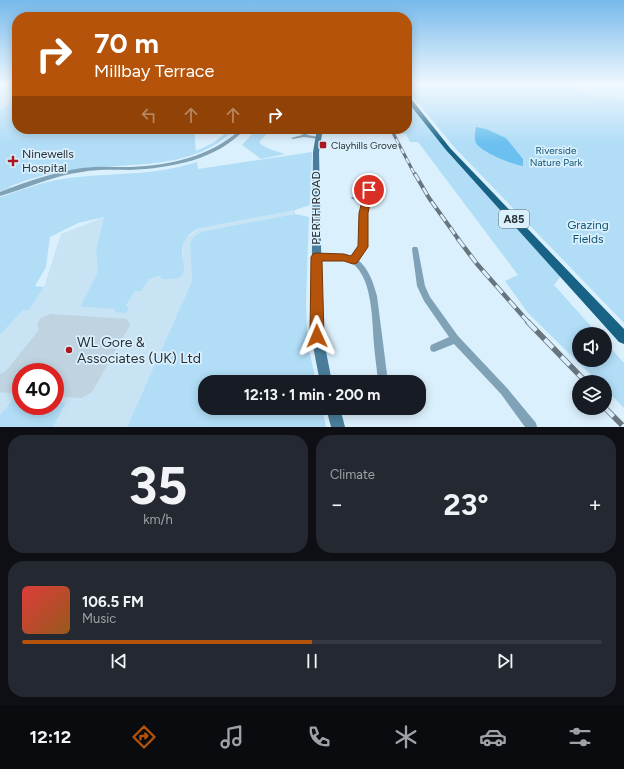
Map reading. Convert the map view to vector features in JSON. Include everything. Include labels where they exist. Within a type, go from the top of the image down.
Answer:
[{"type":"main road","name":"A85","points":[[412,104],[448,149],[624,338]]},
{"type":"street","points":[[0,194],[62,174],[83,170],[138,168],[179,162],[222,146],[239,134]]},
{"type":"street","points":[[294,138],[319,134]]},
{"type":"street","name":"PERTH ROAD","points":[[319,134],[316,152],[317,336],[325,375]]},
{"type":"street","points":[[353,260],[363,247],[364,213],[369,190]]},
{"type":"street","points":[[354,198],[367,200]]},
{"type":"street","points":[[415,249],[421,286],[427,300],[456,339],[504,391],[532,427]]},
{"type":"street","points":[[316,257],[344,258],[353,260],[366,273],[376,312],[382,375]]},
{"type":"street","points":[[434,348],[456,339]]},
{"type":"street","points":[[335,415],[338,427]]},
{"type":"shaded area","points":[[0,104],[12,104],[12,134],[16,134],[10,186],[11,190],[0,194]]},
{"type":"shaded area","points":[[295,210],[295,214],[205,231],[190,244],[192,281],[127,427],[53,427],[60,415],[64,415],[64,408],[66,404],[64,404],[64,363],[12,363],[12,401],[0,415],[0,335],[23,310],[29,310],[44,287],[61,234],[104,217],[96,250],[98,272],[82,307],[116,309],[126,307],[135,291],[141,291],[149,279],[184,271],[182,245],[185,239],[198,229]]},
{"type":"green space","points":[[9,104],[12,104],[12,134],[194,134],[196,151],[213,143],[225,134],[228,134],[200,152],[181,158],[162,162],[59,172],[29,180],[0,191],[0,110]]},
{"type":"green space","name":"Riverside Nature Park","points":[[419,104],[624,104],[624,323],[455,148]]},
{"type":"green space","points":[[412,106],[451,156],[561,276],[554,285],[592,327],[572,327],[572,356],[528,313],[505,281],[518,275],[418,142],[410,142],[406,134],[412,134]]},
{"type":"green space","points":[[252,134],[266,134],[259,142],[267,148],[285,154],[261,159],[242,145]]},
{"type":"green space","points":[[312,152],[310,205],[295,210],[197,229],[188,235],[184,242],[182,255],[184,272],[181,276],[172,279],[162,279],[160,276],[149,279],[141,291],[135,291],[126,306],[129,308],[126,313],[115,312],[115,309],[82,307],[81,305],[98,272],[96,250],[104,217],[78,223],[50,237],[46,267],[35,286],[44,287],[29,310],[23,310],[0,335],[0,197],[54,180],[163,170],[197,162],[198,169]]},
{"type":"green space","points":[[295,214],[309,217],[306,301],[307,340],[314,375],[198,375],[198,415],[323,415],[326,427],[127,427],[192,281],[190,244],[192,239],[205,231]]},
{"type":"green space","points":[[612,350],[624,363],[624,408],[612,396],[612,375],[591,375],[583,367],[612,367]]},
{"type":"green space","points":[[12,401],[12,415],[60,415],[53,427],[0,427],[0,415]]},
{"type":"water","points":[[476,127],[486,129],[506,138],[523,159],[523,166],[498,158],[479,147],[475,139]]},
{"type":"building","name":"WL Gore & Associates (UK) Ltd","points":[[51,314],[127,319],[130,325],[92,392],[81,398],[64,397],[64,363],[12,363],[39,330],[37,324],[41,318]]},
{"type":"building","name":"WL Gore & Associates (UK) Ltd","points":[[12,364],[12,393],[0,392],[0,374],[6,371]]},
{"type":"railway","points":[[394,134],[415,175]]},
{"type":"railway","points":[[415,174],[429,198],[459,240]]},
{"type":"railway","points":[[458,239],[477,264],[529,323]]},
{"type":"railway","points":[[528,322],[579,375]]},
{"type":"railway","points":[[612,415],[624,427]]},
{"type":"place","name":"Clayhills Grove","points":[[323,145]]},
{"type":"place","name":"Ninewells Hospital","points":[[13,161]]},
{"type":"place","name":"WL Gore & Associates (UK) Ltd","points":[[69,350]]},
{"type":"route","points":[[317,336],[316,257],[344,258],[353,260],[363,247],[365,230],[364,213],[369,190]]},
{"type":"park label","name":"Grazing Fields","points":[[588,232]]}]
